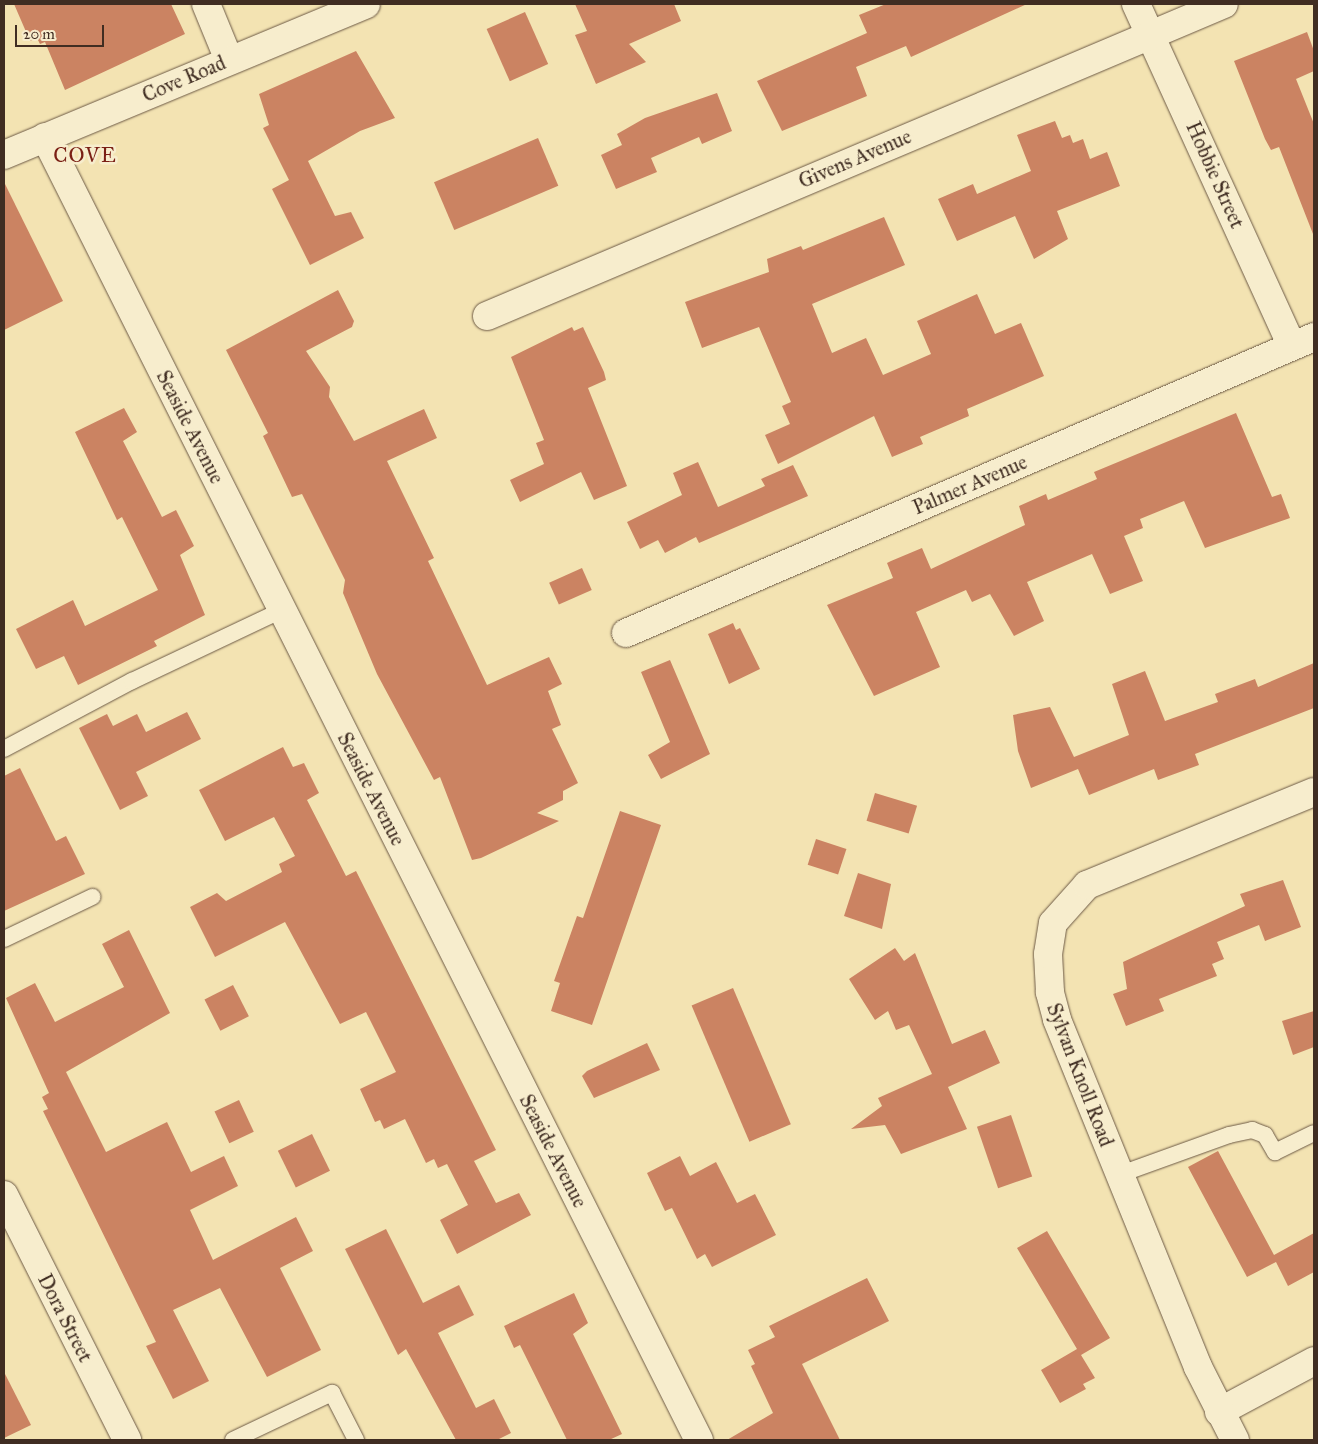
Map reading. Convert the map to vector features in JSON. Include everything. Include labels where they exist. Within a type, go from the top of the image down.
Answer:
[{"type":"street","points":[[206,4],[229,60]]},
{"type":"street","name":"Cove Road","points":[[4,155],[366,4]]},
{"type":"street","name":"Hobbie Street","points":[[1136,4],[1303,341]]},
{"type":"street","name":"Givens Avenue","points":[[487,316],[1150,33],[1224,4]]},
{"type":"street","name":"Seaside Avenue","points":[[45,137],[699,1440]]},
{"type":"street","name":"Palmer Avenue","points":[[626,633],[1303,341]]},
{"type":"street","name":"Sylvan Knoll Road","points":[[1235,1440],[1219,1412],[1118,1175],[1050,992],[1048,954],[1053,923],[1087,885],[1108,874],[1314,792]]},
{"type":"street","name":"Dora Street","points":[[4,1195],[127,1440]]},
{"type":"street","points":[[1219,1412],[1314,1360]]},
{"type":"lane","points":[[4,749],[132,681],[282,610]]},
{"type":"lane","points":[[4,939],[92,897]]},
{"type":"lane","points":[[1118,1175],[1230,1135],[1252,1130],[1265,1135],[1275,1152],[1314,1134]]},
{"type":"lane","points":[[233,1440],[332,1393],[356,1440]]},
{"type":"building","points":[[14,4],[171,4],[185,34],[65,90],[45,42],[40,44],[37,38],[30,41]]},
{"type":"building","points":[[575,4],[674,4],[681,21],[629,44],[646,62],[596,84],[575,35],[587,31]]},
{"type":"building","points":[[886,4],[1027,4],[911,57],[906,46],[856,67],[867,96],[782,131],[757,81],[867,33],[859,15]]},
{"type":"building","points":[[525,12],[548,64],[510,81],[487,29]]},
{"type":"building","points":[[1307,32],[1314,51],[1314,71],[1296,79],[1314,124],[1313,234],[1279,147],[1271,150],[1265,139],[1234,61]]},
{"type":"building","points":[[356,51],[395,118],[360,131],[308,161],[335,216],[351,212],[364,238],[310,265],[272,189],[289,180],[263,128],[269,125],[259,94]]},
{"type":"building","points":[[717,93],[732,131],[702,144],[699,137],[651,158],[657,172],[616,189],[601,155],[622,145],[617,134],[645,118]]},
{"type":"building","points":[[1055,121],[1062,138],[1070,135],[1073,143],[1083,139],[1090,159],[1107,152],[1120,186],[1057,211],[1068,239],[1034,259],[1015,216],[957,241],[938,199],[973,184],[977,194],[1031,171],[1017,135]]},
{"type":"building","points":[[538,138],[558,186],[454,230],[434,182]]},
{"type":"building","points":[[4,182],[63,301],[4,330]]},
{"type":"building","points":[[884,217],[905,265],[812,304],[832,353],[866,338],[883,375],[931,354],[917,321],[977,294],[995,334],[1021,323],[1044,376],[967,409],[969,416],[920,437],[923,444],[892,457],[874,416],[778,464],[765,435],[790,424],[782,406],[791,402],[759,327],[702,348],[685,302],[769,272],[767,259],[801,246],[803,250]]},
{"type":"building","points":[[338,290],[354,321],[352,327],[306,351],[330,387],[329,397],[354,441],[424,409],[437,438],[387,461],[434,558],[428,561],[487,685],[549,657],[562,684],[548,691],[561,725],[552,729],[578,783],[563,791],[563,800],[537,813],[559,821],[481,858],[472,860],[440,777],[434,780],[377,674],[343,593],[345,580],[302,494],[292,497],[263,436],[268,433],[226,350]]},
{"type":"building","points":[[572,327],[574,331],[583,327],[604,372],[606,380],[588,388],[627,486],[594,500],[581,472],[520,502],[510,480],[544,464],[536,443],[544,440],[511,357]]},
{"type":"building","points":[[124,408],[137,432],[123,441],[162,517],[176,510],[194,546],[180,555],[205,615],[154,641],[157,646],[78,685],[64,656],[36,669],[16,629],[73,600],[85,626],[158,590],[122,517],[117,520],[75,432]]},
{"type":"building","points":[[1236,413],[1272,497],[1281,494],[1290,518],[1205,548],[1184,501],[1140,519],[1143,528],[1124,536],[1143,581],[1110,594],[1092,554],[1027,582],[1044,621],[1014,636],[990,594],[972,602],[966,590],[916,612],[940,667],[874,696],[827,605],[893,578],[887,563],[891,561],[922,548],[931,569],[1025,525],[1019,506],[1046,494],[1048,500],[1097,479],[1094,472]]},
{"type":"building","points":[[698,462],[718,507],[765,486],[761,479],[793,465],[808,496],[699,543],[696,537],[665,553],[658,540],[640,549],[627,522],[682,495],[673,473]]},
{"type":"building","points":[[582,568],[592,590],[559,605],[549,583]]},
{"type":"building","points":[[733,623],[736,630],[740,628],[760,669],[729,684],[708,634]]},
{"type":"building","points":[[670,660],[710,754],[661,779],[648,755],[670,742],[641,672]]},
{"type":"building","points":[[1314,663],[1314,708],[1195,754],[1199,765],[1158,780],[1154,769],[1089,795],[1078,769],[1031,788],[1018,751],[1013,715],[1050,707],[1074,757],[1129,735],[1112,684],[1145,671],[1165,721],[1218,702],[1215,694],[1255,679],[1258,687]]},
{"type":"building","points":[[187,712],[201,739],[136,772],[148,796],[120,810],[79,728],[107,714],[113,726],[137,714],[146,732]]},
{"type":"building","points":[[283,747],[293,767],[304,763],[319,793],[307,800],[346,876],[356,871],[496,1150],[474,1161],[496,1203],[519,1193],[531,1215],[457,1254],[440,1220],[468,1205],[447,1164],[438,1168],[434,1159],[426,1163],[405,1119],[384,1129],[380,1120],[375,1122],[360,1089],[396,1072],[366,1012],[340,1024],[285,922],[215,957],[190,907],[217,893],[226,901],[282,872],[279,864],[295,856],[274,817],[225,841],[199,790]]},
{"type":"building","points":[[20,768],[56,841],[66,836],[85,874],[4,911],[4,776]]},
{"type":"building","points":[[875,793],[917,806],[909,834],[867,821]]},
{"type":"building","points":[[620,811],[661,825],[592,1025],[551,1011],[560,983],[554,981],[577,916],[583,918]]},
{"type":"building","points":[[816,839],[846,849],[838,875],[808,865]]},
{"type":"building","points":[[858,873],[891,884],[882,929],[844,916]]},
{"type":"building","points":[[1283,880],[1301,927],[1265,941],[1259,925],[1217,942],[1224,959],[1212,964],[1217,976],[1159,999],[1164,1011],[1126,1026],[1113,994],[1127,989],[1123,962],[1245,906],[1240,894]]},
{"type":"building","points":[[129,930],[170,1013],[66,1072],[106,1152],[167,1122],[191,1172],[224,1156],[238,1186],[190,1210],[213,1260],[296,1217],[313,1251],[280,1268],[321,1350],[267,1377],[220,1288],[173,1310],[209,1381],[173,1399],[146,1346],[156,1342],[43,1111],[48,1109],[42,1097],[49,1093],[6,998],[35,983],[55,1022],[124,987],[102,944]]},
{"type":"building","points":[[895,948],[904,961],[915,953],[952,1044],[985,1030],[1000,1063],[948,1087],[967,1129],[901,1154],[885,1125],[851,1129],[882,1106],[878,1098],[932,1074],[909,1025],[896,1030],[888,1011],[875,1020],[849,979]]},
{"type":"building","points":[[233,985],[249,1016],[220,1031],[204,1000]]},
{"type":"building","points":[[733,988],[791,1124],[749,1142],[692,1006]]},
{"type":"building","points":[[1314,1011],[1314,1047],[1293,1055],[1282,1021]]},
{"type":"building","points":[[647,1043],[660,1070],[594,1098],[582,1076],[587,1071]]},
{"type":"building","points":[[239,1100],[254,1132],[229,1143],[215,1111]]},
{"type":"building","points":[[1011,1115],[1032,1176],[998,1188],[977,1127]]},
{"type":"building","points":[[312,1134],[330,1171],[296,1188],[278,1151]]},
{"type":"building","points":[[1218,1151],[1274,1255],[1314,1233],[1314,1272],[1288,1286],[1276,1262],[1247,1277],[1188,1167]]},
{"type":"building","points":[[680,1156],[690,1176],[716,1162],[737,1203],[755,1194],[776,1235],[712,1267],[705,1254],[697,1259],[672,1208],[665,1211],[647,1173]]},
{"type":"building","points":[[386,1229],[423,1303],[459,1285],[474,1315],[438,1333],[476,1408],[494,1399],[511,1433],[497,1440],[456,1440],[406,1349],[398,1355],[345,1249]]},
{"type":"building","points":[[1047,1231],[1110,1338],[1081,1355],[1095,1378],[1083,1384],[1086,1389],[1060,1403],[1041,1370],[1077,1349],[1017,1248]]},
{"type":"building","points":[[867,1278],[889,1321],[802,1364],[840,1440],[727,1440],[773,1413],[751,1366],[755,1364],[748,1350],[775,1337],[769,1326]]},
{"type":"building","points":[[574,1293],[588,1323],[573,1334],[622,1434],[609,1440],[567,1440],[520,1345],[514,1348],[504,1326]]},
{"type":"building","points":[[4,1372],[31,1425],[4,1438]]},
{"type":"district","name":"COVE","points":[[85,155]]}]
